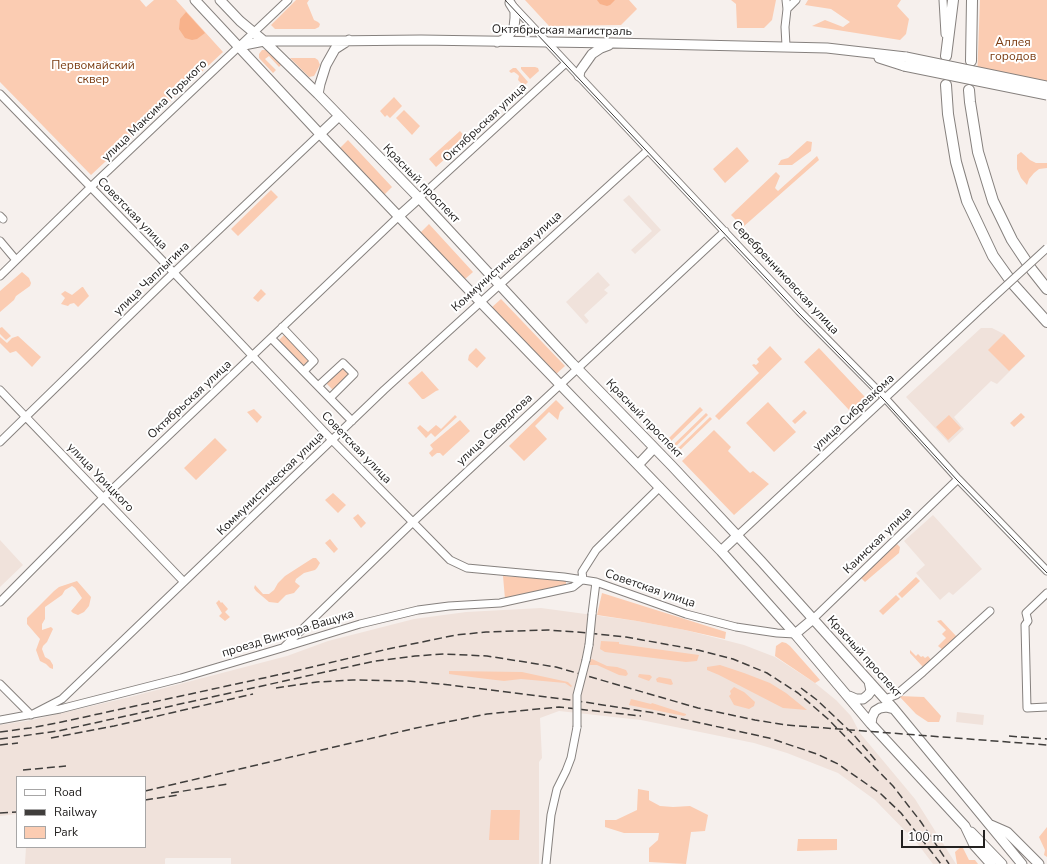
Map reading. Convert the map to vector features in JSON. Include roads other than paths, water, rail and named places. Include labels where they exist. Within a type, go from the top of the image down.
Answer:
[{"type":"highway","points":[[946,56],[953,0]]},
{"type":"highway","points":[[971,61],[972,0]]},
{"type":"highway","points":[[946,85],[948,114],[956,162],[967,201],[993,256],[1013,284],[1047,322]]},
{"type":"highway","points":[[969,90],[978,152],[993,201],[1020,254],[1047,289]]},
{"type":"main road","points":[[195,0],[480,302],[721,551],[796,634],[872,724],[965,826],[1002,864]]},
{"type":"main road","name":"Красный проспект","points":[[220,0],[318,94],[419,198],[577,368],[737,536],[813,619],[894,709],[989,824],[1007,832],[1038,864]]},
{"type":"main road","points":[[495,42],[503,40],[509,35],[514,27],[515,11],[509,1]]},
{"type":"main road","points":[[318,94],[326,65],[335,49],[349,40]]},
{"type":"main road","name":"Октябрьская магистраль","points":[[238,46],[264,41],[349,40],[613,43],[827,48],[859,52],[1047,86]]},
{"type":"main road","points":[[579,76],[580,71],[592,54],[613,43]]},
{"type":"main road","name":"Октябрьская магистраль","points":[[905,61],[1047,95]]},
{"type":"main road","points":[[320,134],[338,116]]},
{"type":"main road","points":[[399,216],[419,198]]},
{"type":"main road","points":[[638,465],[654,448]]},
{"type":"main road","points":[[721,551],[737,536]]},
{"type":"main road","points":[[796,634],[813,619]]},
{"type":"main road","points":[[847,695],[856,699],[863,699],[868,695],[870,690],[869,681]]},
{"type":"main road","points":[[872,724],[872,717],[875,711],[886,707],[894,709]]},
{"type":"main road","points":[[989,824],[1022,864]]},
{"type":"main road","points":[[965,826],[974,845],[991,864]]},
{"type":"street","points":[[253,32],[288,0]]},
{"type":"street","points":[[786,0],[786,46]]},
{"type":"street","points":[[787,9],[796,0]]},
{"type":"street","points":[[943,0],[946,56]]},
{"type":"street","name":"Серебренниковская улица","points":[[509,1],[799,311],[885,398],[958,479],[1047,571]]},
{"type":"street","name":"улица Максима Горького","points":[[0,276],[253,32]]},
{"type":"street","name":"Октябрьская улица","points":[[419,198],[566,63]]},
{"type":"street","name":"Советская улица","points":[[0,94],[253,355],[332,440],[450,560],[467,568],[583,579],[596,582],[700,618],[736,627],[777,633],[796,634]]},
{"type":"street","name":"улица Чаплыгина","points":[[0,442],[25,416],[320,134]]},
{"type":"street","name":"Коммунистическая улица","points":[[30,715],[62,699],[384,390],[648,150]]},
{"type":"street","name":"Октябрьская улица","points":[[0,602],[103,498],[399,216]]},
{"type":"street","name":"улица Свердлова","points":[[282,648],[413,522],[725,232]]},
{"type":"street","points":[[0,241],[16,260]]},
{"type":"street","name":"улица Сибревкома","points":[[737,536],[1047,248]]},
{"type":"street","points":[[282,328],[314,361],[304,371]]},
{"type":"street","points":[[271,338],[352,421]]},
{"type":"street","points":[[318,386],[343,363],[354,374],[330,398]]},
{"type":"street","name":"улица Урицкого","points":[[0,390],[184,582]]},
{"type":"street","name":"Каинская улица","points":[[813,619],[958,479]]},
{"type":"street","points":[[583,579],[582,572],[596,550],[660,487]]},
{"type":"street","name":"проезд Виктора Ващука","points":[[0,720],[60,709],[181,678],[360,624],[418,610],[449,606],[500,603],[573,587],[583,579]]},
{"type":"street","points":[[546,864],[551,816],[557,790],[571,758],[577,726],[577,695],[589,645],[596,582]]},
{"type":"street","points":[[1047,593],[1026,613],[1028,621],[1025,625],[1025,632],[1028,708],[1047,707]]},
{"type":"street","points":[[885,699],[896,695],[924,672],[990,611]]},
{"type":"street","points":[[0,684],[30,715]]},
{"type":"tram line","points":[[505,0],[798,312],[884,400],[957,480],[1047,573]]},
{"type":"railway","points":[[0,732],[57,723],[456,635],[486,632],[548,630],[626,637],[698,650],[733,659],[767,673],[798,693],[828,719],[893,786],[921,822],[949,864]]},
{"type":"railway","points":[[0,739],[58,731],[375,661],[444,654],[487,656],[556,667],[698,708],[786,725],[1047,745]]},
{"type":"railway","points":[[276,688],[317,682],[353,680],[408,681],[450,685],[571,700],[655,713],[769,738],[817,754],[838,764],[881,794],[901,813],[941,864]]},
{"type":"railway","points":[[801,688],[817,700],[853,734],[877,762]]},
{"type":"railway","points":[[51,738],[114,726],[253,694]]},
{"type":"railway","points":[[146,791],[416,728],[487,714],[559,707],[641,716]]},
{"type":"railway","points":[[1009,736],[1047,739]]},
{"type":"railway","points":[[0,745],[18,743]]},
{"type":"railway","points":[[23,770],[66,766]]},
{"type":"railway","points":[[171,793],[228,784]]},
{"type":"railway","points":[[146,800],[178,795]]},
{"type":"railway","points":[[0,813],[16,812]]},
{"type":"park label","name":"Аллея городов","points":[[1013,50]]},
{"type":"park label","name":"Первомайский сквер","points":[[93,73]]}]
